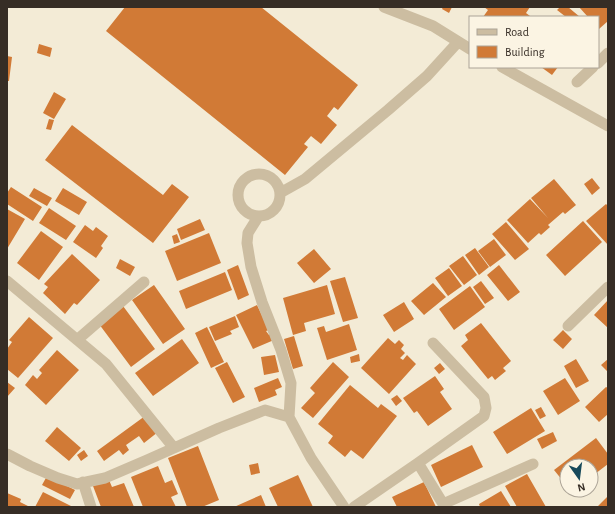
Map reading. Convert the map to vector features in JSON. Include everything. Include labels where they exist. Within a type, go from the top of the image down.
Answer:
[{"type":"street","points":[[384,7],[433,26],[469,48]]},
{"type":"street","points":[[280,193],[305,179],[388,110],[426,76],[458,42]]},
{"type":"street","points":[[599,62],[608,53]]},
{"type":"street","points":[[504,68],[608,126]]},
{"type":"street","points":[[577,82],[592,68]]},
{"type":"street","points":[[253,175],[265,175],[275,182],[280,193],[278,204],[270,214],[258,217],[246,213],[239,204],[238,192],[243,181],[253,175]]},
{"type":"street","points":[[258,217],[248,233],[247,243],[251,267],[262,302],[281,350],[291,383],[289,417],[310,458],[344,507]]},
{"type":"street","points":[[7,281],[106,364],[174,448]]},
{"type":"street","points":[[78,340],[144,282]]},
{"type":"street","points":[[568,326],[608,287]]},
{"type":"street","points":[[354,507],[484,416],[486,408],[484,397],[433,343]]},
{"type":"street","points":[[7,454],[58,478],[77,484],[105,478],[219,428],[265,410],[289,417]]},
{"type":"street","points":[[418,463],[444,505],[533,464]]},
{"type":"street","points":[[83,482],[91,507]]},
{"type":"building","points":[[125,7],[261,7],[358,85],[338,110],[334,107],[327,116],[337,125],[321,144],[311,136],[304,144],[308,147],[285,175],[106,31]]},
{"type":"building","points":[[443,7],[452,7],[449,13],[442,9]]},
{"type":"building","points":[[484,7],[530,7],[526,13],[530,16],[484,16],[488,10]]},
{"type":"building","points":[[560,7],[568,7],[579,16],[565,16],[557,10]]},
{"type":"building","points":[[579,7],[608,7],[608,21],[599,29],[599,16],[587,16]]},
{"type":"building","points":[[39,44],[52,48],[50,57],[37,53]]},
{"type":"building","points":[[7,56],[12,57],[9,81],[7,81]]},
{"type":"building","points":[[542,68],[557,68],[552,75]]},
{"type":"building","points":[[54,92],[66,99],[54,119],[43,113]]},
{"type":"building","points":[[49,119],[54,120],[51,130],[46,129]]},
{"type":"building","points":[[72,125],[163,195],[172,184],[189,197],[153,243],[45,160]]},
{"type":"building","points":[[592,178],[600,188],[592,195],[584,184]]},
{"type":"building","points":[[554,179],[576,205],[565,214],[563,212],[548,225],[550,227],[541,235],[539,233],[528,243],[507,220],[530,199],[548,218],[531,198]]},
{"type":"building","points":[[11,187],[42,207],[33,221],[7,204],[7,193]]},
{"type":"building","points":[[34,188],[52,198],[47,206],[29,196]]},
{"type":"building","points":[[63,188],[87,202],[79,215],[55,201]]},
{"type":"building","points":[[606,204],[608,206],[608,245],[586,221]]},
{"type":"building","points":[[49,208],[76,226],[66,240],[39,223]]},
{"type":"building","points":[[7,209],[25,219],[7,249]]},
{"type":"building","points":[[200,219],[205,230],[181,240],[177,229]]},
{"type":"building","points":[[583,221],[602,242],[565,276],[546,255]]},
{"type":"building","points":[[506,222],[529,249],[515,260],[492,234]]},
{"type":"building","points":[[85,225],[93,231],[96,227],[108,236],[101,246],[103,248],[96,258],[73,242]]},
{"type":"building","points":[[41,231],[63,247],[39,280],[17,263]]},
{"type":"building","points":[[209,233],[221,263],[177,281],[165,251]]},
{"type":"building","points":[[177,234],[180,242],[174,244],[172,236]]},
{"type":"building","points":[[494,239],[506,255],[490,267],[478,251]]},
{"type":"building","points":[[475,248],[489,267],[479,275],[465,255]]},
{"type":"building","points":[[314,249],[331,269],[314,283],[297,263]]},
{"type":"building","points":[[72,254],[100,280],[77,305],[74,303],[65,314],[43,293],[48,287],[44,284]]},
{"type":"building","points":[[463,256],[477,275],[464,285],[449,266]]},
{"type":"building","points":[[120,259],[135,267],[130,276],[116,268]]},
{"type":"building","points":[[238,265],[249,295],[238,300],[227,270]]},
{"type":"building","points":[[499,265],[520,292],[508,301],[487,275]]},
{"type":"building","points":[[449,268],[462,286],[448,296],[435,278]]},
{"type":"building","points":[[225,272],[232,290],[186,309],[179,291]]},
{"type":"building","points":[[345,277],[358,318],[343,322],[330,281]]},
{"type":"building","points":[[481,281],[494,298],[485,304],[473,287]]},
{"type":"building","points":[[433,283],[446,297],[424,315],[411,301]]},
{"type":"building","points":[[154,285],[185,329],[163,344],[132,300]]},
{"type":"building","points":[[327,285],[335,314],[304,323],[306,331],[293,335],[283,298]]},
{"type":"building","points":[[470,286],[485,307],[454,330],[439,309]]},
{"type":"building","points":[[608,300],[608,328],[594,315]]},
{"type":"building","points":[[404,302],[414,319],[394,332],[383,315]]},
{"type":"building","points":[[257,305],[269,330],[266,331],[269,335],[271,334],[274,340],[253,349],[236,315]]},
{"type":"building","points":[[123,306],[155,349],[131,367],[99,324]]},
{"type":"building","points":[[235,316],[239,327],[230,331],[232,334],[215,341],[209,327]]},
{"type":"building","points":[[29,317],[53,338],[18,378],[7,369],[7,349],[12,342],[9,340]]},
{"type":"building","points":[[481,323],[511,361],[503,368],[506,371],[495,380],[492,376],[488,379],[461,346],[468,340],[465,335]]},
{"type":"building","points":[[349,324],[357,350],[327,360],[317,328],[324,326],[326,332]]},
{"type":"building","points":[[207,327],[224,362],[211,368],[195,333]]},
{"type":"building","points":[[563,330],[572,339],[563,349],[553,340]]},
{"type":"building","points":[[294,336],[303,366],[293,369],[284,339]]},
{"type":"building","points":[[388,338],[395,344],[399,340],[404,345],[401,349],[405,353],[400,358],[403,360],[407,355],[416,364],[389,394],[361,368]]},
{"type":"building","points":[[182,339],[199,363],[153,396],[135,373]]},
{"type":"building","points":[[57,350],[79,370],[46,405],[25,385],[33,375],[37,379],[42,373],[39,370]]},
{"type":"building","points":[[359,354],[360,361],[351,363],[350,357]]},
{"type":"building","points":[[275,355],[279,372],[264,375],[261,357]]},
{"type":"building","points":[[576,359],[589,381],[576,388],[564,366]]},
{"type":"building","points":[[608,359],[608,372],[601,365]]},
{"type":"building","points":[[227,362],[245,397],[233,403],[215,368]]},
{"type":"building","points":[[333,362],[349,377],[313,418],[301,408],[315,393],[310,388]]},
{"type":"building","points":[[440,363],[445,369],[439,374],[434,368]]},
{"type":"building","points":[[435,376],[444,389],[440,392],[452,409],[428,426],[417,411],[414,413],[403,398]]},
{"type":"building","points":[[278,378],[282,387],[275,390],[277,395],[259,402],[254,388]]},
{"type":"building","points":[[565,378],[580,401],[558,415],[543,391]]},
{"type":"building","points":[[7,382],[15,388],[7,397]]},
{"type":"building","points":[[350,385],[378,408],[381,404],[397,416],[363,459],[351,450],[345,457],[328,443],[333,436],[318,424]]},
{"type":"building","points":[[606,387],[608,388],[608,414],[599,422],[585,407]]},
{"type":"building","points":[[397,395],[402,401],[396,406],[391,399]]},
{"type":"building","points":[[541,407],[546,416],[540,419],[535,410]]},
{"type":"building","points":[[531,408],[545,431],[507,454],[493,432]]},
{"type":"building","points":[[145,416],[158,432],[144,443],[139,436],[126,445],[129,450],[123,455],[119,450],[104,461],[97,451]]},
{"type":"building","points":[[57,427],[81,448],[69,461],[45,441]]},
{"type":"building","points":[[553,432],[557,441],[542,449],[537,439]]},
{"type":"building","points":[[596,438],[608,454],[608,464],[599,471],[599,458],[570,458]]},
{"type":"building","points":[[472,445],[483,467],[441,487],[431,465]]},
{"type":"building","points":[[198,446],[219,500],[202,507],[187,507],[168,458]]},
{"type":"building","points":[[84,450],[88,456],[81,461],[77,455]]},
{"type":"building","points":[[258,463],[260,473],[251,475],[249,465]]},
{"type":"building","points":[[158,466],[165,483],[172,480],[178,494],[171,497],[176,507],[143,507],[131,477]]},
{"type":"building","points":[[559,466],[559,476],[554,470]]},
{"type":"building","points":[[527,474],[546,507],[517,507],[505,486]]},
{"type":"building","points":[[298,475],[313,507],[278,507],[269,488]]},
{"type":"building","points":[[47,476],[75,490],[70,499],[42,485]]},
{"type":"building","points":[[109,480],[112,487],[124,483],[134,507],[101,507],[93,486]]},
{"type":"building","points":[[424,482],[436,507],[397,507],[392,497]]},
{"type":"building","points":[[501,491],[511,507],[480,507],[479,504]]},
{"type":"building","points":[[43,492],[71,506],[71,507],[35,507]]},
{"type":"building","points":[[7,493],[21,499],[20,502],[30,507],[7,507]]},
{"type":"building","points":[[261,495],[266,507],[234,507]]},
{"type":"building","points":[[608,496],[608,507],[597,507]]}]
